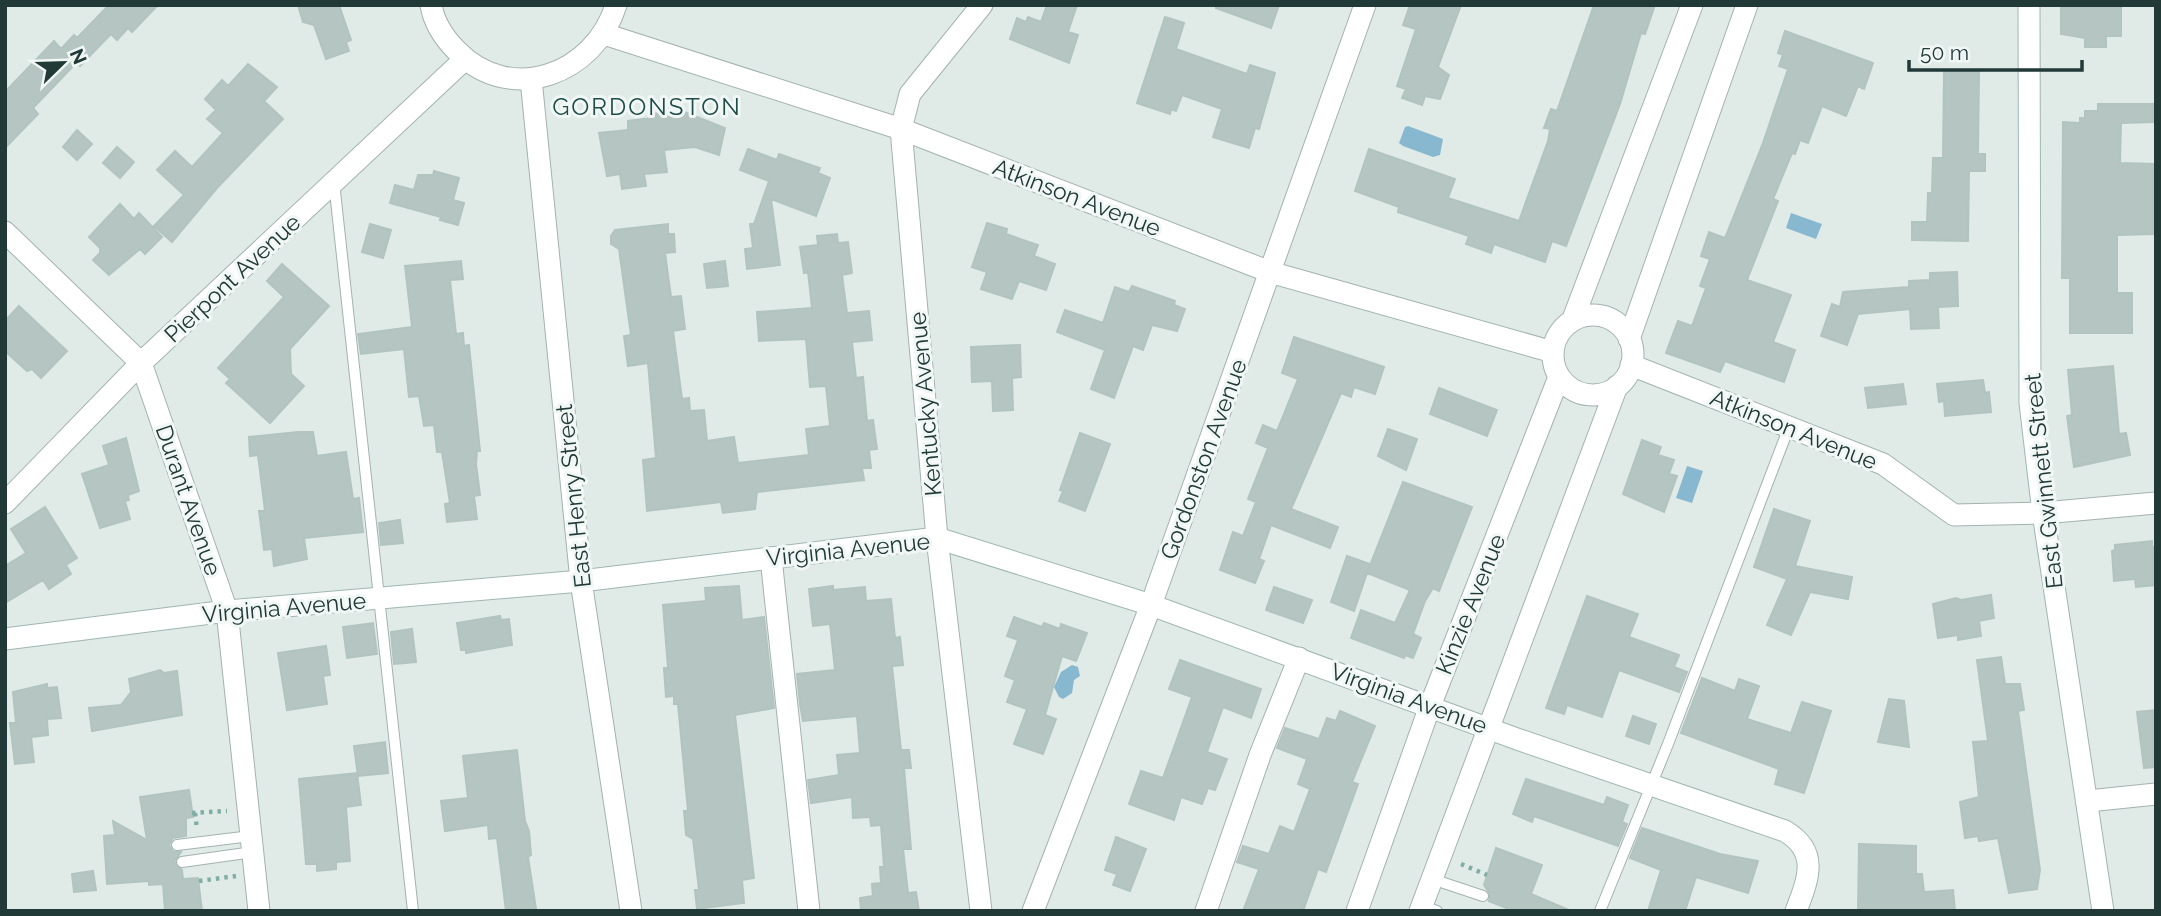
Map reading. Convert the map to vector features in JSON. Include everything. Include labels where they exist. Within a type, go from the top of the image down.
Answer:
[{"type":"street","points":[[431,5],[445,39],[465,59],[485,71],[508,78],[531,79],[560,72],[577,61],[604,34],[616,5]]},
{"type":"street","name":"Kentucky Avenue","points":[[981,911],[937,538],[901,129],[910,93],[982,5]]},
{"type":"street","name":"Gordonston Avenue","points":[[1033,911],[1151,605],[1365,5]]},
{"type":"street","points":[[1617,386],[1593,394],[1580,393],[1559,377],[1553,352],[1563,328],[1573,319],[1692,5]]},
{"type":"street","points":[[1427,909],[1432,878],[1488,726],[1617,386],[1631,365],[1629,339],[1747,5]]},
{"type":"street","name":"East Gwinnett Street","points":[[2029,5],[2030,403],[2043,513],[2103,911]]},
{"type":"street","name":"Atkinson Avenue","points":[[604,34],[901,129],[1270,272],[1553,352]]},
{"type":"street","name":"Pierpont Avenue","points":[[5,503],[141,363],[465,59]]},
{"type":"street","name":"East Henry Street","points":[[531,79],[581,581],[631,911]]},
{"type":"street","name":"Durant Avenue","points":[[9,242],[141,363],[228,611],[259,911]]},
{"type":"street","points":[[1573,319],[1599,315],[1612,319],[1629,339]]},
{"type":"street","name":"Atkinson Avenue","points":[[1631,365],[1883,464],[1954,515],[2043,513],[2156,503]]},
{"type":"street","name":"Kinzie Avenue","points":[[1357,911],[1430,706],[1559,377]]},
{"type":"street","name":"Virginia Avenue","points":[[5,639],[228,611],[581,581],[937,538],[1151,605],[1785,831],[1797,838],[1806,850],[1809,867],[1807,882],[1796,911]]},
{"type":"street","points":[[771,558],[809,911]]},
{"type":"street","points":[[1206,911],[1259,755],[1298,658]]},
{"type":"street","points":[[2088,801],[2156,794]]},
{"type":"lane","points":[[334,182],[377,598],[414,911]]},
{"type":"lane","points":[[1600,911],[1668,744],[1789,427]]},
{"type":"lane","points":[[177,845],[252,844]]},
{"type":"lane","points":[[182,862],[252,844]]},
{"type":"lane","points":[[1432,878],[1483,896]]},
{"type":"path","points":[[192,813],[216,813],[248,806]]},
{"type":"path","points":[[1440,856],[1488,875]]},
{"type":"path","points":[[199,881],[255,874]]},
{"type":"water","points":[[1405,127],[1443,139],[1440,155],[1433,157],[1399,143]]},
{"type":"water","points":[[1791,213],[1822,224],[1816,239],[1786,228]]},
{"type":"water","points":[[1687,466],[1703,471],[1692,503],[1676,498]]},
{"type":"water","points":[[1072,665],[1078,667],[1080,676],[1074,680],[1072,693],[1063,699],[1054,687],[1061,672]]},
{"type":"building","points":[[109,5],[158,5],[132,32],[128,28],[117,40],[111,34],[80,66],[77,62],[33,108],[38,114],[5,148],[5,92],[54,41],[61,49],[74,35],[77,38]]},
{"type":"building","points":[[298,5],[339,5],[351,40],[346,42],[349,51],[326,59],[314,25],[303,22]]},
{"type":"building","points":[[1047,5],[1077,5],[1068,32],[1078,35],[1069,63],[1010,39],[1017,18],[1026,22],[1028,17],[1041,22]]},
{"type":"building","points":[[1216,5],[1279,5],[1271,28],[1216,8]]},
{"type":"building","points":[[1410,5],[1461,5],[1438,67],[1449,75],[1440,99],[1425,96],[1422,105],[1402,98],[1406,89],[1397,86],[1416,29],[1403,25]]},
{"type":"building","points":[[1594,5],[1655,5],[1645,34],[1641,33],[1620,104],[1566,246],[1552,241],[1545,262],[1494,244],[1491,253],[1466,244],[1469,236],[1398,212],[1399,207],[1355,191],[1369,149],[1455,179],[1448,198],[1519,221],[1548,141],[1550,129],[1544,128],[1551,109],[1557,111]]},
{"type":"building","points":[[2061,6],[2121,6],[2121,36],[2106,36],[2106,47],[2085,47],[2085,38],[2061,34]]},
{"type":"building","points":[[1165,17],[1184,23],[1176,49],[1247,74],[1250,65],[1275,73],[1259,129],[1255,128],[1249,148],[1213,137],[1222,109],[1182,95],[1176,111],[1171,109],[1170,114],[1137,103]]},
{"type":"building","points":[[1785,31],[1873,63],[1864,89],[1858,86],[1846,116],[1822,106],[1808,143],[1800,140],[1795,154],[1792,153],[1773,199],[1778,201],[1747,280],[1791,295],[1773,342],[1795,350],[1784,382],[1725,361],[1720,372],[1666,353],[1678,321],[1692,326],[1706,288],[1700,286],[1710,259],[1701,256],[1709,232],[1725,238],[1763,143],[1788,69],[1779,66],[1783,55],[1778,53]]},
{"type":"building","points":[[248,64],[277,87],[264,101],[283,119],[217,188],[172,242],[154,226],[184,195],[157,170],[175,151],[192,167],[223,133],[207,119],[216,110],[205,99],[222,80],[228,86]]},
{"type":"building","points":[[1944,70],[1979,70],[1978,154],[1985,154],[1985,171],[1969,171],[1968,241],[1912,240],[1912,222],[1927,222],[1928,193],[1932,193],[1933,158],[1943,158]]},
{"type":"building","points":[[2098,104],[2156,104],[2156,122],[2121,123],[2120,163],[2156,164],[2156,234],[2117,235],[2117,293],[2132,293],[2132,333],[2070,333],[2070,278],[2062,278],[2063,122],[2080,123],[2080,118],[2085,118],[2085,111],[2098,111]]},
{"type":"building","points":[[682,111],[725,128],[719,155],[695,147],[664,150],[667,172],[644,174],[646,186],[622,189],[620,174],[607,176],[599,133],[628,130],[628,121],[652,118],[652,114]]},
{"type":"building","points":[[77,130],[92,144],[77,160],[63,147]]},
{"type":"building","points":[[117,147],[134,162],[120,178],[103,163]]},
{"type":"building","points":[[748,149],[777,160],[779,154],[820,168],[818,173],[830,178],[816,216],[771,199],[780,265],[747,269],[745,249],[753,248],[750,224],[754,224],[769,181],[740,170]]},
{"type":"building","points":[[434,171],[459,178],[453,200],[464,203],[458,225],[440,220],[441,217],[390,203],[395,185],[414,190],[418,175],[433,175]]},
{"type":"building","points":[[120,204],[134,219],[139,213],[162,237],[145,254],[140,249],[109,275],[93,260],[100,253],[100,248],[89,237]]},
{"type":"building","points":[[987,223],[1007,229],[1006,234],[1038,245],[1034,256],[1055,264],[1046,290],[1019,281],[1012,299],[981,289],[987,272],[972,267]]},
{"type":"building","points":[[370,224],[391,230],[383,258],[362,252]]},
{"type":"building","points":[[668,224],[668,234],[674,234],[675,252],[665,253],[671,297],[681,296],[685,329],[673,331],[682,399],[689,398],[690,411],[704,410],[707,441],[734,437],[738,463],[809,455],[806,429],[830,426],[826,386],[810,387],[806,339],[759,341],[757,312],[812,308],[808,272],[804,273],[800,247],[818,245],[817,236],[837,234],[838,243],[848,242],[852,273],[842,275],[847,313],[869,311],[872,340],[852,342],[856,378],[863,377],[867,421],[873,420],[877,449],[869,450],[871,468],[862,468],[864,480],[757,492],[755,509],[723,513],[721,502],[647,511],[643,460],[656,458],[648,363],[628,366],[624,336],[631,335],[619,249],[611,244],[611,236],[615,230]]},
{"type":"building","points":[[461,261],[463,279],[450,280],[456,334],[463,333],[464,346],[469,345],[480,451],[477,451],[476,464],[480,495],[474,496],[477,519],[447,522],[445,504],[450,503],[442,452],[437,452],[434,425],[424,426],[419,396],[409,397],[404,349],[361,354],[358,334],[412,327],[405,266]]},
{"type":"building","points":[[725,261],[728,286],[707,288],[704,264]]},
{"type":"building","points":[[282,264],[329,306],[290,349],[291,374],[304,386],[270,423],[226,383],[230,379],[218,368],[284,297],[267,281]]},
{"type":"building","points":[[1957,272],[1958,306],[1938,307],[1939,328],[1911,329],[1910,309],[1858,314],[1847,345],[1821,336],[1832,304],[1840,307],[1843,292],[1909,287],[1909,281],[1930,280],[1930,273]]},
{"type":"building","points":[[1132,286],[1175,301],[1174,305],[1185,309],[1177,331],[1152,325],[1143,350],[1133,346],[1114,398],[1091,389],[1105,350],[1057,332],[1065,310],[1103,323],[1115,287],[1129,292]]},
{"type":"building","points":[[19,306],[67,351],[41,378],[32,369],[27,371],[5,351],[5,321]]},
{"type":"building","points":[[1294,337],[1384,367],[1375,394],[1354,387],[1351,397],[1341,393],[1291,509],[1338,527],[1330,548],[1271,525],[1259,559],[1264,561],[1255,583],[1220,570],[1233,532],[1243,536],[1256,502],[1248,499],[1268,448],[1256,443],[1263,425],[1277,431],[1298,379],[1282,373]]},
{"type":"building","points":[[1020,345],[1021,377],[1012,378],[1013,410],[993,411],[992,381],[972,382],[971,347]]},
{"type":"building","points":[[2113,366],[2119,434],[2126,433],[2130,455],[2074,467],[2067,416],[2072,415],[2068,370]]},
{"type":"building","points":[[1983,380],[1985,393],[1989,392],[1991,412],[1945,416],[1944,401],[1939,402],[1937,384]]},
{"type":"building","points":[[1903,384],[1906,404],[1868,408],[1865,388]]},
{"type":"building","points":[[1439,388],[1497,410],[1487,436],[1430,414]]},
{"type":"building","points":[[1388,429],[1417,439],[1406,470],[1378,456]]},
{"type":"building","points":[[313,432],[317,456],[346,452],[353,499],[359,498],[363,532],[304,538],[307,559],[274,566],[272,549],[264,550],[259,511],[265,511],[258,455],[250,456],[249,437]]},
{"type":"building","points":[[1080,433],[1110,444],[1085,511],[1059,501],[1063,491],[1060,490]]},
{"type":"building","points":[[126,438],[139,491],[128,495],[129,500],[125,501],[130,519],[100,528],[82,474],[109,465],[103,446]]},
{"type":"building","points":[[1642,440],[1661,447],[1658,455],[1674,460],[1669,474],[1677,476],[1664,512],[1623,494]]},
{"type":"building","points":[[1403,482],[1472,507],[1439,591],[1433,588],[1425,601],[1413,634],[1421,638],[1413,658],[1405,655],[1404,658],[1351,638],[1361,610],[1395,623],[1410,590],[1367,573]]},
{"type":"building","points":[[45,507],[77,558],[66,565],[71,574],[49,589],[43,580],[5,603],[5,566],[26,553],[11,529]]},
{"type":"building","points":[[1774,509],[1810,521],[1795,566],[1852,577],[1848,599],[1810,592],[1791,635],[1767,625],[1787,579],[1754,567]]},
{"type":"building","points":[[400,520],[403,543],[381,545],[379,523]]},
{"type":"building","points":[[2152,541],[2152,547],[2156,547],[2156,585],[2136,587],[2135,579],[2114,581],[2112,551],[2115,550],[2115,545]]},
{"type":"building","points":[[1347,556],[1370,564],[1354,611],[1331,602]]},
{"type":"building","points":[[739,586],[742,620],[764,617],[774,708],[735,715],[754,878],[742,880],[744,903],[697,909],[695,890],[699,890],[693,839],[686,835],[684,811],[688,811],[678,704],[674,704],[674,696],[666,697],[664,668],[668,668],[663,605],[706,601],[705,588]]},
{"type":"building","points":[[833,586],[833,590],[865,587],[866,601],[891,599],[895,638],[900,637],[903,665],[892,666],[901,750],[909,750],[911,768],[904,768],[911,849],[903,849],[908,893],[916,892],[919,911],[861,911],[860,898],[873,896],[872,884],[881,883],[880,867],[884,867],[881,825],[871,826],[870,817],[853,818],[852,797],[811,803],[808,780],[839,775],[837,755],[860,753],[857,716],[803,721],[800,704],[797,674],[835,670],[830,624],[813,626],[809,589]]},
{"type":"building","points":[[1274,587],[1312,600],[1303,623],[1266,610]]},
{"type":"building","points":[[1991,595],[1994,618],[1979,621],[1981,636],[1958,640],[1958,635],[1938,638],[1933,604],[1956,598],[1961,600]]},
{"type":"building","points":[[1587,596],[1638,614],[1629,637],[1679,655],[1674,667],[1687,672],[1679,692],[1619,670],[1602,717],[1567,705],[1564,714],[1546,708]]},
{"type":"building","points":[[500,616],[501,620],[509,619],[512,645],[466,653],[466,650],[461,650],[457,623]]},
{"type":"building","points":[[1014,617],[1042,627],[1044,623],[1060,629],[1061,624],[1087,633],[1076,661],[1062,656],[1045,715],[1056,719],[1043,754],[1014,744],[1027,709],[1007,702],[1015,680],[1005,676],[1018,640],[1007,636]]},
{"type":"building","points":[[373,623],[377,654],[347,658],[343,627]]},
{"type":"building","points":[[412,629],[416,662],[394,664],[391,632]]},
{"type":"building","points":[[326,646],[330,675],[323,676],[327,704],[287,710],[278,653]]},
{"type":"building","points":[[2001,657],[2005,684],[2020,684],[2024,710],[2018,711],[2040,870],[2037,889],[2009,893],[1998,838],[1979,841],[1978,836],[1965,838],[1960,802],[1979,797],[1973,742],[1988,741],[1977,660]]},
{"type":"building","points":[[1180,660],[1261,689],[1251,718],[1223,707],[1207,752],[1227,759],[1215,790],[1208,788],[1202,804],[1181,797],[1174,820],[1129,804],[1141,771],[1163,778],[1192,697],[1169,689]]},
{"type":"building","points":[[160,670],[164,673],[177,671],[182,715],[92,731],[89,708],[121,705],[131,692],[129,679]]},
{"type":"building","points":[[1702,678],[1735,691],[1739,679],[1759,686],[1747,719],[1791,733],[1802,702],[1831,711],[1804,793],[1775,784],[1779,769],[1681,733]]},
{"type":"building","points":[[47,684],[47,688],[57,687],[61,718],[47,719],[48,735],[31,737],[34,762],[15,764],[10,723],[16,723],[13,692]]},
{"type":"building","points":[[1889,699],[1904,701],[1909,747],[1878,742]]},
{"type":"building","points":[[2156,710],[2156,767],[2144,768],[2137,712]]},
{"type":"building","points":[[1340,711],[1375,726],[1352,782],[1358,784],[1326,872],[1318,869],[1303,911],[1243,911],[1259,869],[1237,862],[1243,846],[1269,854],[1280,826],[1294,832],[1310,789],[1298,784],[1307,759],[1277,748],[1285,728],[1319,739],[1327,718],[1336,721]]},
{"type":"building","points":[[1633,716],[1656,724],[1649,744],[1626,736]]},
{"type":"building","points":[[385,742],[388,773],[358,776],[354,746]]},
{"type":"building","points":[[517,750],[525,821],[529,831],[531,855],[528,857],[536,909],[506,911],[497,838],[489,839],[488,825],[445,831],[441,801],[468,798],[463,756]]},
{"type":"building","points":[[357,773],[361,805],[346,807],[350,861],[336,862],[336,869],[317,871],[317,864],[306,864],[299,779]]},
{"type":"building","points":[[1526,779],[1604,805],[1607,797],[1628,805],[1622,822],[1627,824],[1618,846],[1534,816],[1532,822],[1513,814]]},
{"type":"building","points":[[189,790],[193,817],[186,818],[186,836],[173,838],[169,845],[173,852],[181,852],[174,862],[182,870],[183,879],[198,878],[202,911],[165,911],[163,884],[149,885],[149,881],[107,884],[104,836],[115,835],[113,821],[147,840],[140,797]]},
{"type":"building","points":[[1642,828],[1720,854],[1758,861],[1748,893],[1696,877],[1685,911],[1648,911],[1661,870],[1630,858]]},
{"type":"building","points":[[1116,837],[1146,849],[1130,891],[1113,885],[1117,874],[1105,870]]},
{"type":"building","points":[[1859,844],[1916,846],[1916,874],[1922,874],[1924,892],[1953,890],[1955,911],[1858,911]]},
{"type":"building","points":[[1496,848],[1542,865],[1531,894],[1571,911],[1514,911],[1489,901],[1490,894],[1484,885]]},
{"type":"building","points":[[93,871],[96,890],[74,892],[72,874]]},
{"type":"district","name":"GORDONSTON","points":[[647,106]]}]
